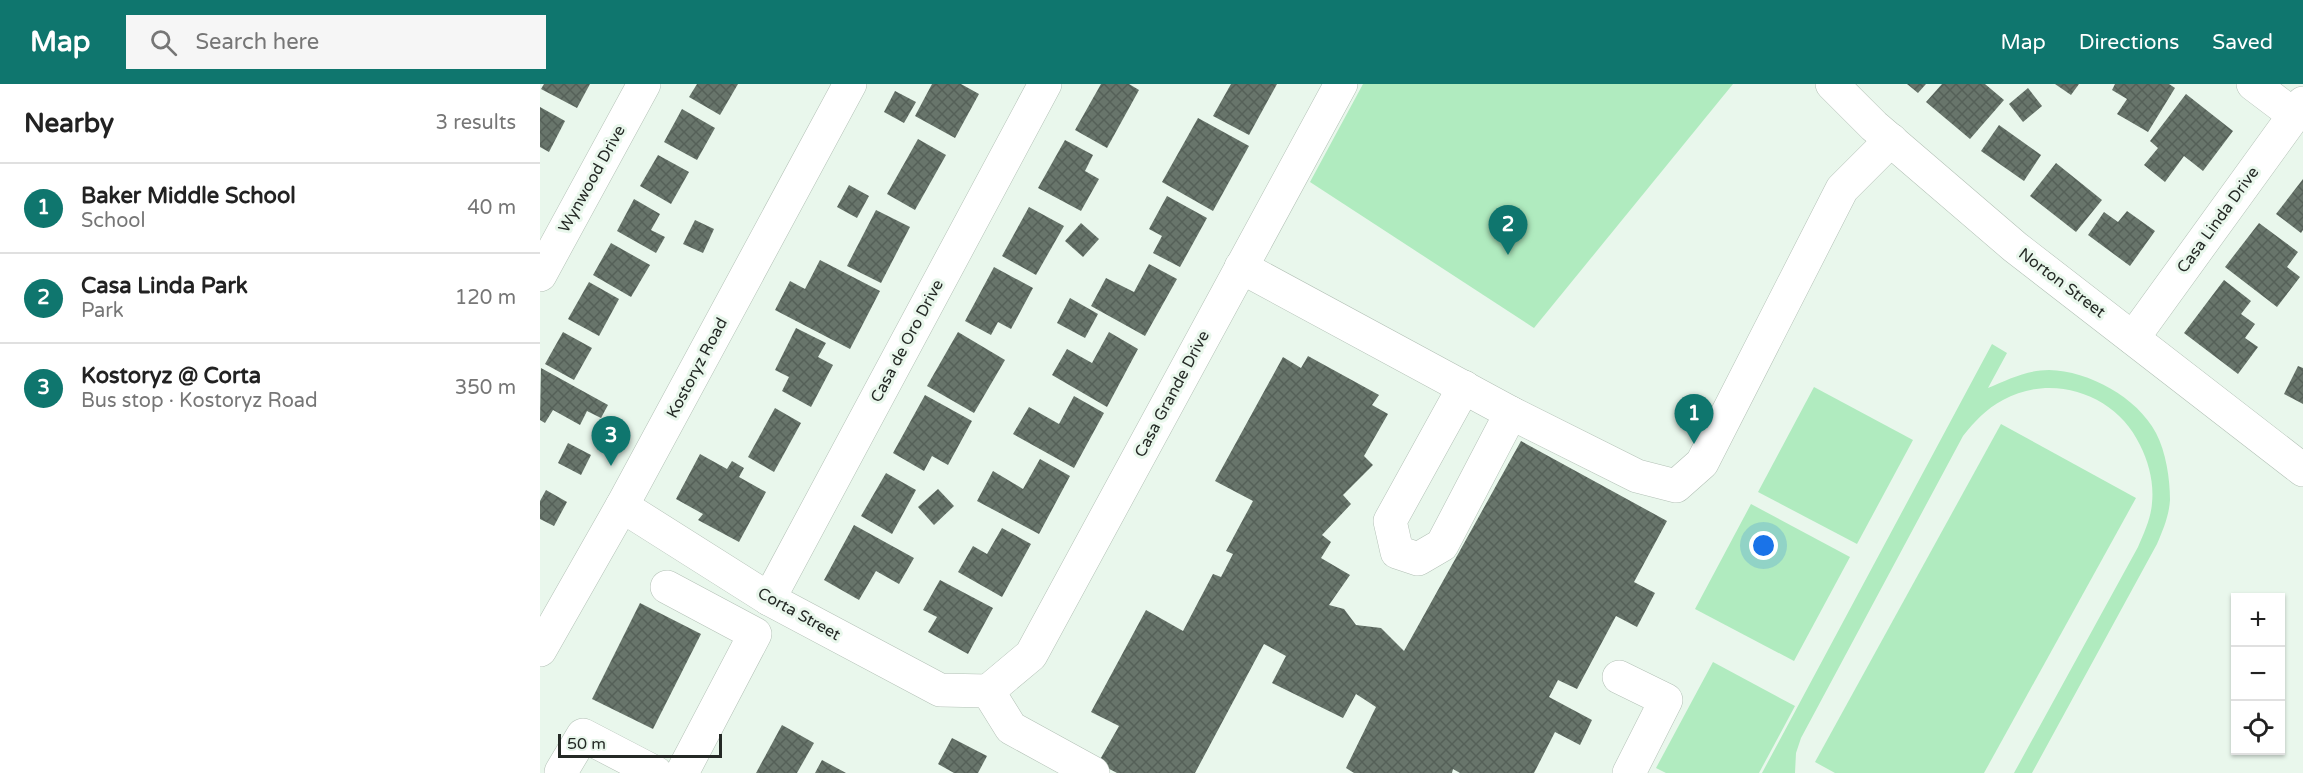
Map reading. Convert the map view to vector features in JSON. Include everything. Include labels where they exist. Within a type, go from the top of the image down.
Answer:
[{"type":"street","name":"Wynwood Drive","points":[[540,275],[644,84]]},
{"type":"street","name":"Kostoryz Road","points":[[540,650],[622,506],[850,84]]},
{"type":"street","name":"Casa de Oro Drive","points":[[769,599],[1045,84]]},
{"type":"street","name":"Casa Grande Drive","points":[[988,691],[1031,655],[1341,84]]},
{"type":"street","name":"Norton Street","points":[[1832,84],[1891,140],[2015,247],[2303,470]]},
{"type":"street","points":[[2253,84],[2298,109]]},
{"type":"street","name":"Casa Linda Drive","points":[[2133,338],[2298,109]]},
{"type":"street","points":[[1241,267],[1511,413],[1637,476],[1676,486],[1702,463],[1842,189],[1891,140]]},
{"type":"street","points":[[1464,387],[1390,521],[1397,552],[1418,559],[1442,545],[1511,413]]},
{"type":"street","name":"Corta Street","points":[[622,506],[769,599],[940,690],[988,691]]},
{"type":"street","points":[[667,587],[755,633],[682,773]]},
{"type":"street","points":[[1619,676],[1666,700],[1629,773]]},
{"type":"street","points":[[988,691],[1011,728],[1093,773]]},
{"type":"street","points":[[555,768],[583,735],[656,773]]},
{"type":"green space","points":[[1363,84],[1733,84],[1534,328],[1310,182]]},
{"type":"green space","points":[[1992,344],[2007,353],[1988,388],[2033,372],[2049,370],[2080,375],[2110,388],[2137,408],[2148,420],[2162,449],[2169,483],[2168,512],[2157,544],[2032,773],[2014,773],[2138,547],[2150,514],[2152,488],[2146,459],[2130,428],[2100,401],[2082,393],[2042,388],[2022,392],[2003,400],[1981,416],[1963,436],[1801,738],[1796,753],[1795,773],[1762,773]]},
{"type":"green space","points":[[1814,387],[1913,440],[1857,544],[1758,492]]},
{"type":"green space","points":[[2001,424],[2136,498],[1984,773],[1835,773],[1815,762]]},
{"type":"green space","points":[[1751,504],[1850,557],[1794,661],[1695,609]]},
{"type":"green space","points":[[1713,662],[1795,706],[1759,773],[1666,773],[1656,768]]},
{"type":"building","points":[[544,84],[590,84],[577,108],[541,89]]},
{"type":"building","points":[[697,84],[738,84],[720,115],[689,97]]},
{"type":"building","points":[[932,84],[961,84],[979,94],[955,138],[915,116]]},
{"type":"building","points":[[1101,84],[1129,84],[1139,90],[1107,148],[1075,130]]},
{"type":"building","points":[[1231,84],[1277,84],[1249,135],[1213,116]]},
{"type":"building","points":[[1907,84],[1926,84],[1918,93]]},
{"type":"building","points":[[1942,84],[1985,84],[2004,100],[1970,139],[1926,102]]},
{"type":"building","points":[[2055,84],[2079,84],[2071,95]]},
{"type":"building","points":[[2115,84],[2169,84],[2175,88],[2148,132],[2117,114],[2127,99],[2112,90]]},
{"type":"building","points":[[2028,88],[2042,106],[2023,122],[2009,104]]},
{"type":"building","points":[[895,91],[916,102],[904,123],[884,112]]},
{"type":"building","points":[[2186,94],[2233,131],[2203,171],[2184,156],[2165,182],[2144,165],[2158,148],[2150,141]]},
{"type":"building","points":[[540,107],[565,121],[549,152],[540,147]]},
{"type":"building","points":[[682,109],[715,128],[697,160],[664,142]]},
{"type":"building","points":[[1198,118],[1249,146],[1213,211],[1162,182]]},
{"type":"building","points":[[1999,125],[2041,155],[2024,181],[1981,151]]},
{"type":"building","points":[[918,139],[946,155],[915,210],[887,194]]},
{"type":"building","points":[[1065,140],[1093,155],[1085,171],[1099,179],[1081,211],[1038,188]]},
{"type":"building","points":[[658,155],[689,172],[671,204],[640,186]]},
{"type":"building","points":[[2056,163],[2102,200],[2076,232],[2030,196]]},
{"type":"building","points":[[2303,179],[2303,230],[2301,233],[2276,214]]},
{"type":"building","points":[[849,185],[869,196],[857,218],[837,207]]},
{"type":"building","points":[[1167,196],[1207,218],[1180,267],[1153,253],[1162,236],[1149,229]]},
{"type":"building","points":[[634,199],[660,214],[651,230],[665,237],[656,253],[617,231]]},
{"type":"building","points":[[1029,207],[1064,226],[1036,275],[1002,256]]},
{"type":"building","points":[[876,210],[910,227],[881,283],[847,266]]},
{"type":"building","points":[[2127,211],[2155,231],[2130,266],[2088,235],[2104,212],[2118,222]]},
{"type":"building","points":[[695,220],[714,229],[703,253],[683,244]]},
{"type":"building","points":[[1081,223],[1099,239],[1083,257],[1065,241]]},
{"type":"building","points":[[2259,223],[2298,252],[2287,267],[2300,277],[2277,307],[2225,267]]},
{"type":"building","points":[[611,243],[650,265],[631,297],[593,275]]},
{"type":"building","points":[[820,260],[880,291],[850,349],[775,310],[790,281],[805,289]]},
{"type":"building","points":[[1149,264],[1177,279],[1145,336],[1091,306],[1106,278],[1134,292]]},
{"type":"building","points":[[994,267],[1033,288],[1011,329],[998,322],[991,335],[965,321]]},
{"type":"building","points":[[2224,280],[2251,301],[2241,314],[2255,324],[2245,338],[2258,347],[2238,374],[2184,333]]},
{"type":"building","points":[[589,282],[619,299],[599,336],[568,319]]},
{"type":"building","points":[[1070,298],[1098,314],[1085,338],[1057,323]]},
{"type":"building","points":[[796,328],[826,343],[818,357],[833,365],[811,407],[782,391],[789,377],[775,370]]},
{"type":"building","points":[[563,332],[592,348],[574,380],[545,364]]},
{"type":"building","points":[[958,332],[1005,360],[974,413],[927,386]]},
{"type":"building","points":[[1109,332],[1138,349],[1107,407],[1052,375],[1067,349],[1092,363]]},
{"type":"building","points":[[1308,356],[1379,395],[1372,405],[1388,414],[1364,456],[1373,465],[1343,495],[1351,504],[1322,535],[1331,542],[1321,558],[1350,575],[1329,605],[1344,609],[1356,625],[1381,628],[1404,651],[1521,441],[1667,521],[1634,582],[1655,593],[1637,627],[1616,616],[1577,689],[1558,680],[1549,697],[1592,720],[1580,745],[1555,732],[1534,773],[1460,773],[1453,769],[1452,773],[1354,773],[1346,768],[1376,707],[1356,694],[1343,718],[1272,683],[1286,656],[1264,644],[1195,773],[1117,773],[1098,763],[1119,726],[1091,712],[1146,610],[1183,631],[1213,574],[1221,577],[1233,554],[1226,551],[1253,501],[1215,481],[1283,357],[1301,368]]},
{"type":"building","points":[[2298,366],[2303,368],[2303,404],[2284,394]]},
{"type":"building","points":[[541,368],[608,405],[601,418],[587,411],[580,425],[553,410],[545,423],[540,420]]},
{"type":"building","points":[[925,395],[972,421],[948,465],[932,456],[924,471],[893,453]]},
{"type":"building","points":[[1074,396],[1104,413],[1074,468],[1013,434],[1029,407],[1059,424]]},
{"type":"building","points":[[775,408],[801,423],[774,472],[748,457]]},
{"type":"building","points":[[568,443],[591,455],[581,475],[558,463]]},
{"type":"building","points":[[700,454],[727,469],[732,461],[744,468],[739,477],[766,492],[739,542],[698,520],[703,514],[676,499]]},
{"type":"building","points":[[1040,459],[1070,476],[1039,534],[977,501],[993,471],[1023,489]]},
{"type":"building","points":[[886,473],[916,490],[892,534],[861,516]]},
{"type":"building","points":[[938,489],[954,506],[934,525],[918,507]]},
{"type":"building","points":[[546,490],[567,502],[554,526],[540,519],[540,501]]},
{"type":"building","points":[[854,525],[914,558],[899,584],[876,571],[859,600],[824,580]]},
{"type":"building","points":[[1002,528],[1031,544],[1002,597],[958,572],[973,546],[987,554]]},
{"type":"building","points":[[940,580],[993,608],[968,654],[928,632],[937,617],[923,610]]},
{"type":"building","points":[[640,603],[701,634],[653,729],[592,699]]},
{"type":"building","points":[[782,725],[814,743],[797,773],[756,773]]},
{"type":"building","points":[[952,738],[987,756],[978,773],[954,773],[938,764]]},
{"type":"building","points":[[822,760],[846,773],[815,773]]},
{"type":"place","name":"Casa Linda Park","points":[[1508,255]]},
{"type":"place","name":"Baker Middle School","points":[[1694,444]]},
{"type":"place","name":"Kostoryz @ Corta","points":[[611,466]]}]
